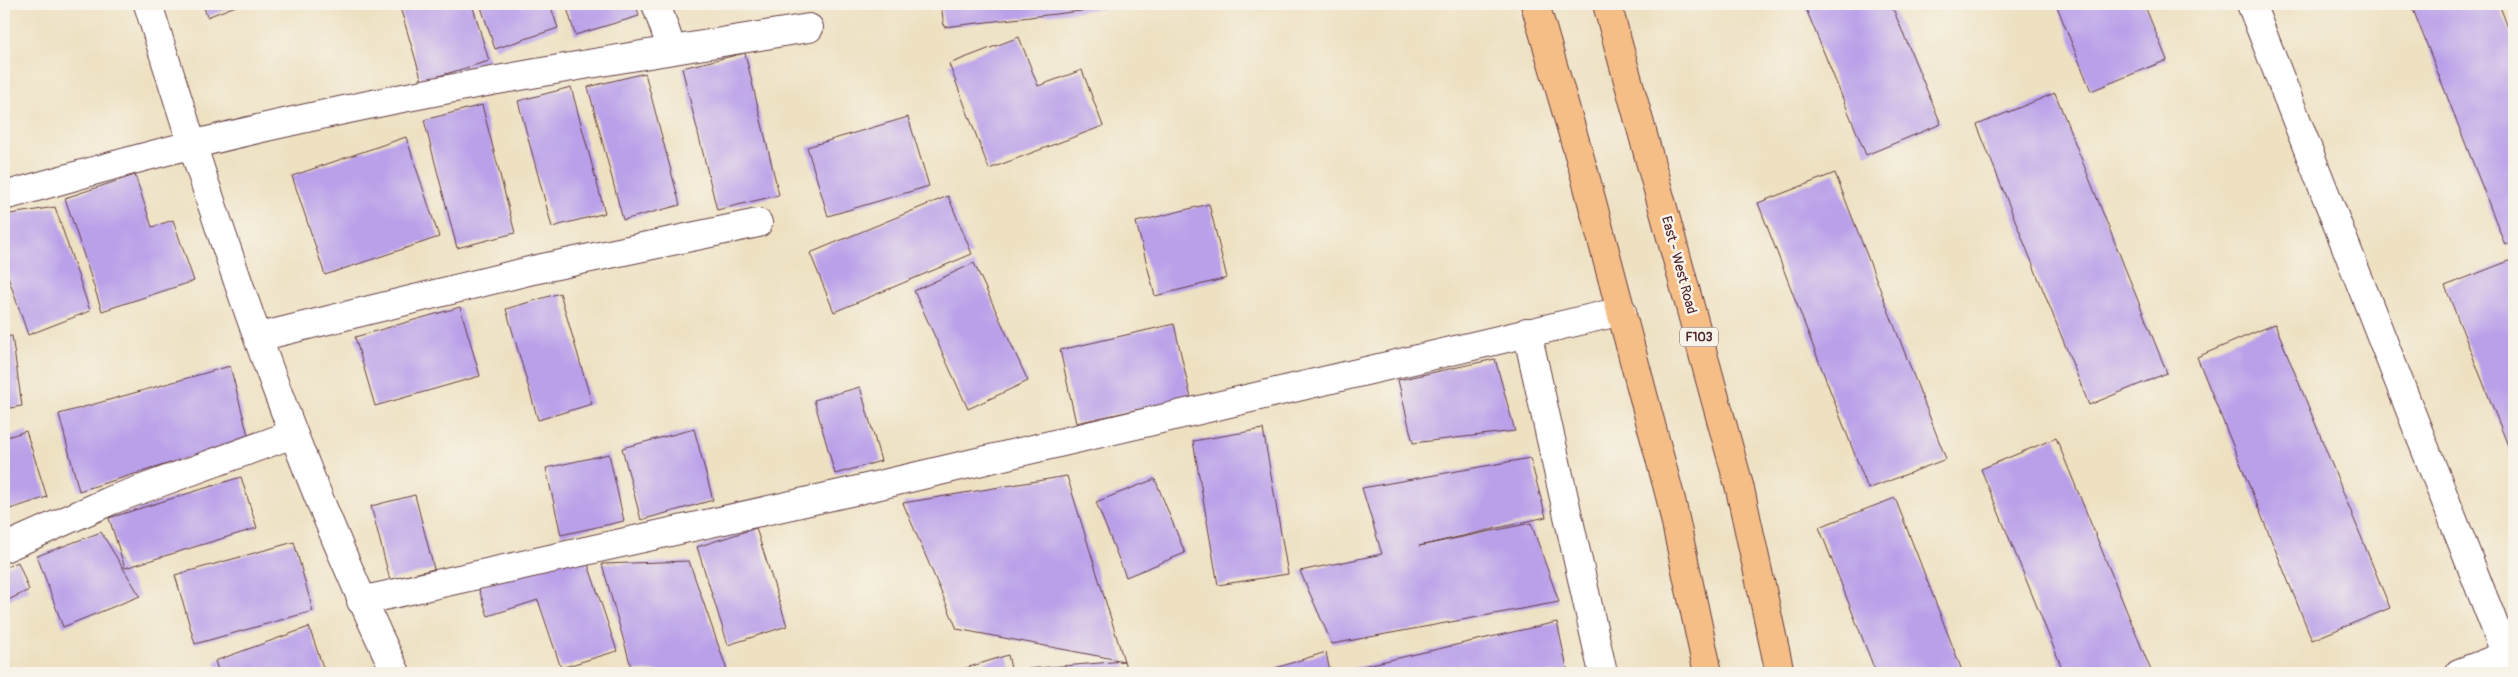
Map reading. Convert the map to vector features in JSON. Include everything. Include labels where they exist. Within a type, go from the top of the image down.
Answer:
[{"type":"main road","points":[[1535,4],[1622,311],[1671,500],[1708,673]]},
{"type":"main road","name":"East - West Road","points":[[1607,4],[1740,489],[1780,673]]},
{"type":"street","points":[[148,4],[192,145],[293,434],[362,602],[396,673]]},
{"type":"street","points":[[656,4],[672,50]]},
{"type":"street","points":[[2250,4],[2510,654],[2459,673]]},
{"type":"street","points":[[4,196],[192,145],[365,106],[672,50],[809,28]]},
{"type":"street","points":[[259,337],[532,270],[758,223]]},
{"type":"street","points":[[362,602],[844,493],[1622,311]]},
{"type":"street","points":[[1528,332],[1603,673]]},
{"type":"street","points":[[4,548],[112,500],[293,434]]},
{"type":"building","points":[[203,4],[241,4],[207,17]]},
{"type":"building","points":[[399,4],[472,4],[489,61],[422,81]]},
{"type":"building","points":[[480,4],[550,4],[558,28],[495,49]]},
{"type":"building","points":[[566,4],[636,4],[639,16],[575,35]]},
{"type":"building","points":[[941,4],[1107,4],[1107,8],[944,27]]},
{"type":"building","points":[[1804,4],[1891,4],[1941,124],[1866,155]]},
{"type":"building","points":[[2056,4],[2144,4],[2167,60],[2091,91]]},
{"type":"building","points":[[2411,4],[2499,4],[2514,43],[2514,242],[2505,245]]},
{"type":"building","points":[[1019,37],[1038,86],[1082,70],[1103,126],[989,169],[949,64]]},
{"type":"building","points":[[745,53],[779,195],[717,210],[682,68]]},
{"type":"building","points":[[645,73],[680,205],[623,220],[588,87]]},
{"type":"building","points":[[571,87],[605,213],[552,227],[518,101]]},
{"type":"building","points":[[2055,93],[2167,373],[2089,405],[1977,125]]},
{"type":"building","points":[[482,105],[515,233],[457,248],[424,120]]},
{"type":"building","points":[[908,117],[929,186],[828,216],[807,147]]},
{"type":"building","points":[[406,137],[439,237],[325,275],[292,176]]},
{"type":"building","points":[[1835,173],[1946,459],[1868,489],[1758,203]]},
{"type":"building","points":[[135,175],[152,227],[173,220],[194,281],[102,311],[65,198]]},
{"type":"building","points":[[948,196],[972,254],[834,312],[810,253]]},
{"type":"building","points":[[1209,204],[1227,278],[1155,296],[1136,222]]},
{"type":"building","points":[[55,207],[90,311],[28,335],[4,265],[4,215]]},
{"type":"building","points":[[2514,259],[2514,461],[2445,286]]},
{"type":"building","points":[[974,263],[1028,381],[968,409],[914,291]]},
{"type":"building","points":[[560,293],[592,404],[538,420],[506,309]]},
{"type":"building","points":[[460,307],[480,376],[375,406],[355,337]]},
{"type":"building","points":[[1174,324],[1191,398],[1076,423],[1060,350]]},
{"type":"building","points":[[2275,324],[2390,608],[2312,640],[2197,357]]},
{"type":"building","points":[[12,336],[22,406],[4,409],[4,337]]},
{"type":"building","points":[[1495,359],[1515,431],[1413,443],[1398,380]]},
{"type":"building","points":[[230,366],[249,439],[79,491],[59,414]]},
{"type":"building","points":[[860,387],[881,461],[835,474],[814,400]]},
{"type":"building","points":[[694,429],[713,500],[641,520],[622,448]]},
{"type":"building","points":[[1263,429],[1288,574],[1218,585],[1193,441]]},
{"type":"building","points":[[26,431],[47,497],[4,511],[4,438]]},
{"type":"building","points":[[2056,438],[2152,673],[2064,673],[1981,469]]},
{"type":"building","points":[[609,454],[624,521],[561,535],[546,468]]},
{"type":"building","points":[[1530,458],[1546,517],[1419,546],[1531,523],[1559,602],[1332,644],[1300,571],[1382,554],[1362,488]]},
{"type":"building","points":[[1067,476],[1124,661],[957,629],[903,503]]},
{"type":"building","points":[[241,477],[257,528],[125,568],[109,518]]},
{"type":"building","points":[[1155,479],[1185,553],[1126,577],[1096,502]]},
{"type":"building","points":[[415,495],[434,569],[390,580],[371,506]]},
{"type":"building","points":[[1895,498],[1963,673],[1876,673],[1819,527]]},
{"type":"building","points":[[756,528],[787,626],[728,645],[697,547]]},
{"type":"building","points":[[101,532],[140,596],[63,627],[37,556]]},
{"type":"building","points":[[294,542],[313,611],[195,644],[175,575]]},
{"type":"building","points":[[584,552],[617,651],[561,668],[538,600],[488,616],[478,587]]},
{"type":"building","points":[[689,561],[728,673],[674,673],[632,670],[602,564]]},
{"type":"building","points":[[18,562],[29,590],[4,602],[4,568]]},
{"type":"building","points":[[1557,622],[1568,673],[1341,673],[1341,671]]},
{"type":"building","points":[[309,627],[325,673],[219,673],[215,661]]},
{"type":"building","points":[[1326,652],[1330,673],[1260,673]]},
{"type":"building","points":[[1008,655],[1012,673],[950,673]]},
{"type":"building","points":[[1124,661],[1128,673],[1026,673],[1026,669]]}]
